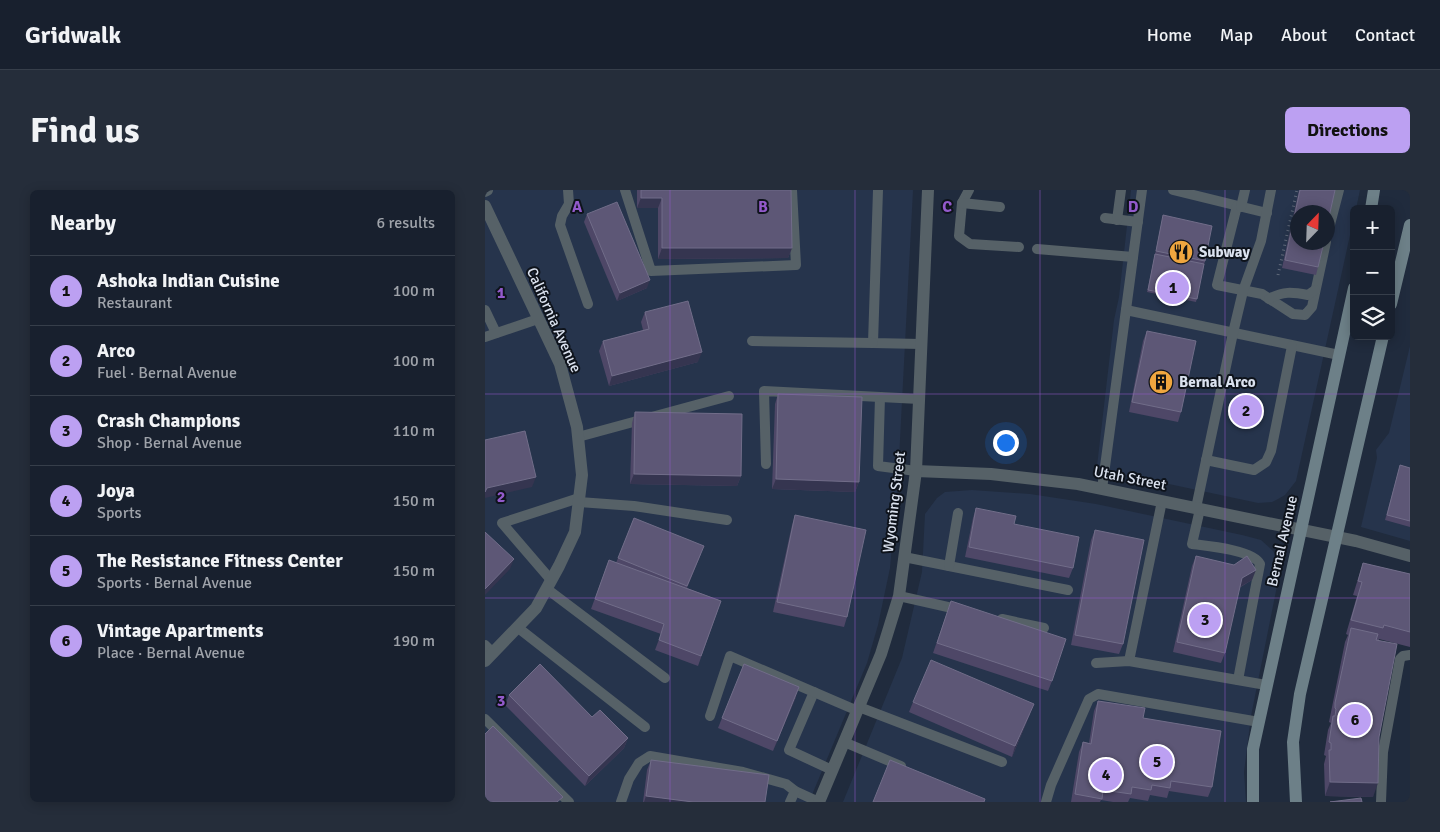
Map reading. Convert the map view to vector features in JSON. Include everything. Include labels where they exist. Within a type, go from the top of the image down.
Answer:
[{"type":"main road","points":[[1372,205],[1374,190]]},
{"type":"main road","points":[[1393,295],[1410,225]]},
{"type":"main road","name":"Bernal Avenue","points":[[1253,802],[1253,749],[1352,295]]},
{"type":"main road","points":[[1296,802],[1293,742],[1299,694],[1382,340]]},
{"type":"street","name":"Wyoming Street","points":[[819,802],[881,654],[899,596],[916,471],[928,190]]},
{"type":"street","name":"California Avenue","points":[[485,206],[559,364],[577,427],[582,475],[575,532],[549,585],[536,608],[517,628],[487,653]]},
{"type":"street","name":"Utah Street","points":[[916,471],[991,474],[1078,484],[1335,536],[1410,556]]},
{"type":"lane","points":[[568,190],[569,204],[562,216],[560,225],[588,304]]},
{"type":"lane","points":[[625,190],[651,271],[795,265],[792,190]]},
{"type":"lane","points":[[873,343],[878,190]]},
{"type":"lane","points":[[969,190],[962,203],[959,236],[969,244],[1019,248]]},
{"type":"lane","points":[[1117,220],[1121,190]]},
{"type":"lane","points":[[1102,489],[1143,190]]},
{"type":"lane","points":[[1173,190],[1267,213]]},
{"type":"lane","points":[[1245,190],[1217,285],[1262,294],[1293,314],[1305,315],[1312,307],[1324,250]]},
{"type":"lane","points":[[1238,680],[1260,564],[1257,558],[1247,554],[1192,544],[1233,333],[1243,291],[1261,241],[1271,190]]},
{"type":"lane","points":[[1335,205],[1339,190]]},
{"type":"lane","points":[[962,203],[1001,207]]},
{"type":"lane","points":[[1105,218],[1138,222]]},
{"type":"lane","points":[[1037,249],[1133,257]]},
{"type":"lane","points":[[1269,299],[1281,293],[1308,295],[1315,290]]},
{"type":"lane","points":[[485,310],[496,333]]},
{"type":"lane","points":[[1126,310],[1339,356]]},
{"type":"lane","points":[[485,337],[538,319]]},
{"type":"lane","points":[[752,341],[921,344]]},
{"type":"lane","points":[[1207,460],[1254,470],[1266,462],[1271,451],[1292,346]]},
{"type":"lane","points":[[766,464],[764,391],[919,399]]},
{"type":"lane","points":[[578,437],[729,396]]},
{"type":"lane","points":[[880,397],[878,466],[916,471]]},
{"type":"lane","points":[[665,678],[549,585],[502,523],[579,500],[727,520]]},
{"type":"lane","points":[[1129,662],[1162,501]]},
{"type":"lane","points":[[949,566],[958,513]]},
{"type":"lane","points":[[904,556],[1068,590]]},
{"type":"lane","points":[[899,596],[967,611]]},
{"type":"lane","points":[[995,618],[1043,628]]},
{"type":"lane","points":[[517,628],[645,727]]},
{"type":"lane","points":[[1381,802],[1383,752],[1400,659],[1403,656],[1410,655]]},
{"type":"lane","points":[[710,716],[730,656],[813,692],[1002,762]]},
{"type":"lane","points":[[1096,663],[1129,662],[1266,685]]},
{"type":"lane","points":[[813,692],[789,750],[832,770]]},
{"type":"lane","points":[[1046,802],[1051,785],[1089,699],[1098,694],[1259,722]]},
{"type":"lane","points":[[485,719],[569,802]]},
{"type":"lane","points":[[844,742],[915,772]]},
{"type":"lane","points":[[621,802],[629,779],[639,764],[650,756],[743,772],[787,784],[795,791],[819,802]]},
{"type":"lane","points":[[790,802],[795,791]]},
{"type":"path","points":[[1278,275],[1297,190]]},
{"type":"shaded area","points":[[485,190],[913,190],[898,478],[890,568],[878,625],[867,663],[809,802],[485,802]]},
{"type":"shaded area","points":[[1131,190],[1360,190],[1357,205],[1350,205],[1350,235],[1296,481],[1285,495],[1272,502],[1258,503],[1094,468],[1097,466],[1114,320],[1119,297]]},
{"type":"shaded area","points":[[1410,346],[1410,541],[1361,527],[1377,458],[1376,450],[1389,433]]},
{"type":"shaded area","points":[[972,490],[1030,494],[1096,504],[1261,540],[1273,551],[1281,566],[1251,716],[1244,772],[1246,802],[843,802],[902,658],[922,572],[925,514],[937,498],[945,492]]},
{"type":"building","points":[[641,190],[791,190],[792,248],[662,248],[662,198],[641,198]]},
{"type":"building","points":[[1300,190],[1335,190],[1332,205],[1297,205]]},
{"type":"building","points":[[617,202],[650,280],[620,293],[587,214]]},
{"type":"building","points":[[1163,215],[1212,226],[1205,261],[1156,251]]},
{"type":"building","points":[[1290,237],[1290,250],[1322,250],[1318,267],[1285,260]]},
{"type":"building","points":[[1155,254],[1204,264],[1197,299],[1148,290]]},
{"type":"building","points":[[688,301],[702,352],[612,376],[603,341],[649,329],[645,312]]},
{"type":"building","name":"Bernal Arco","points":[[1147,331],[1196,341],[1181,412],[1132,402]]},
{"type":"building","points":[[778,394],[862,397],[859,482],[776,479]]},
{"type":"building","points":[[635,412],[742,414],[741,476],[634,474]]},
{"type":"building","points":[[525,431],[536,477],[487,488],[485,492],[485,440]]},
{"type":"building","points":[[1400,465],[1410,468],[1410,521],[1387,515]]},
{"type":"building","points":[[976,508],[1016,516],[1014,524],[1079,537],[1073,568],[969,547]]},
{"type":"building","points":[[795,515],[866,530],[847,617],[777,602]]},
{"type":"building","points":[[634,518],[704,546],[687,586],[618,558]]},
{"type":"building","points":[[1095,530],[1144,540],[1123,644],[1075,635]]},
{"type":"building","points":[[485,532],[514,559],[485,589]]},
{"type":"building","points":[[1196,556],[1234,565],[1247,556],[1256,570],[1242,578],[1225,653],[1177,642]]},
{"type":"building","points":[[609,560],[721,601],[701,656],[659,640],[664,624],[595,599]]},
{"type":"building","points":[[1363,563],[1410,574],[1410,632],[1384,625],[1383,628],[1351,620],[1362,582],[1358,581]]},
{"type":"building","points":[[951,601],[1066,639],[1052,681],[937,643]]},
{"type":"building","points":[[1351,628],[1378,634],[1376,640],[1397,644],[1379,737],[1378,783],[1330,782],[1329,750],[1331,750],[1331,743],[1329,742]]},
{"type":"building","points":[[931,660],[1034,704],[1015,746],[913,702]]},
{"type":"building","points":[[540,664],[592,717],[600,710],[628,738],[589,776],[509,695]]},
{"type":"building","points":[[744,664],[799,687],[777,741],[722,718]]},
{"type":"building","points":[[1098,701],[1145,708],[1143,718],[1221,731],[1212,787],[1171,781],[1170,788],[1152,785],[1151,790],[1132,787],[1131,794],[1103,790],[1102,799],[1075,794],[1083,742],[1091,744]]},
{"type":"building","points":[[493,726],[563,797],[557,802],[485,802],[485,734]]},
{"type":"building","points":[[651,760],[769,775],[765,802],[693,802],[646,796]]},
{"type":"building","points":[[890,760],[985,799],[984,802],[873,802]]},
{"type":"building","points":[[1361,798],[1362,802],[1330,802]]},
{"type":"place","name":"Subway","points":[[1181,252]]},
{"type":"place","name":"Ashoka Indian Cuisine","points":[[1173,288]]},
{"type":"place","name":"Bernal Arco","points":[[1161,382]]},
{"type":"place","name":"Arco","points":[[1246,411]]},
{"type":"place","name":"Crash Champions","points":[[1205,620]]},
{"type":"place","name":"Vintage Apartments","points":[[1355,720]]},
{"type":"place","name":"The Resistance Fitness Center","points":[[1157,762]]},
{"type":"place","name":"Joya","points":[[1106,775]]}]
